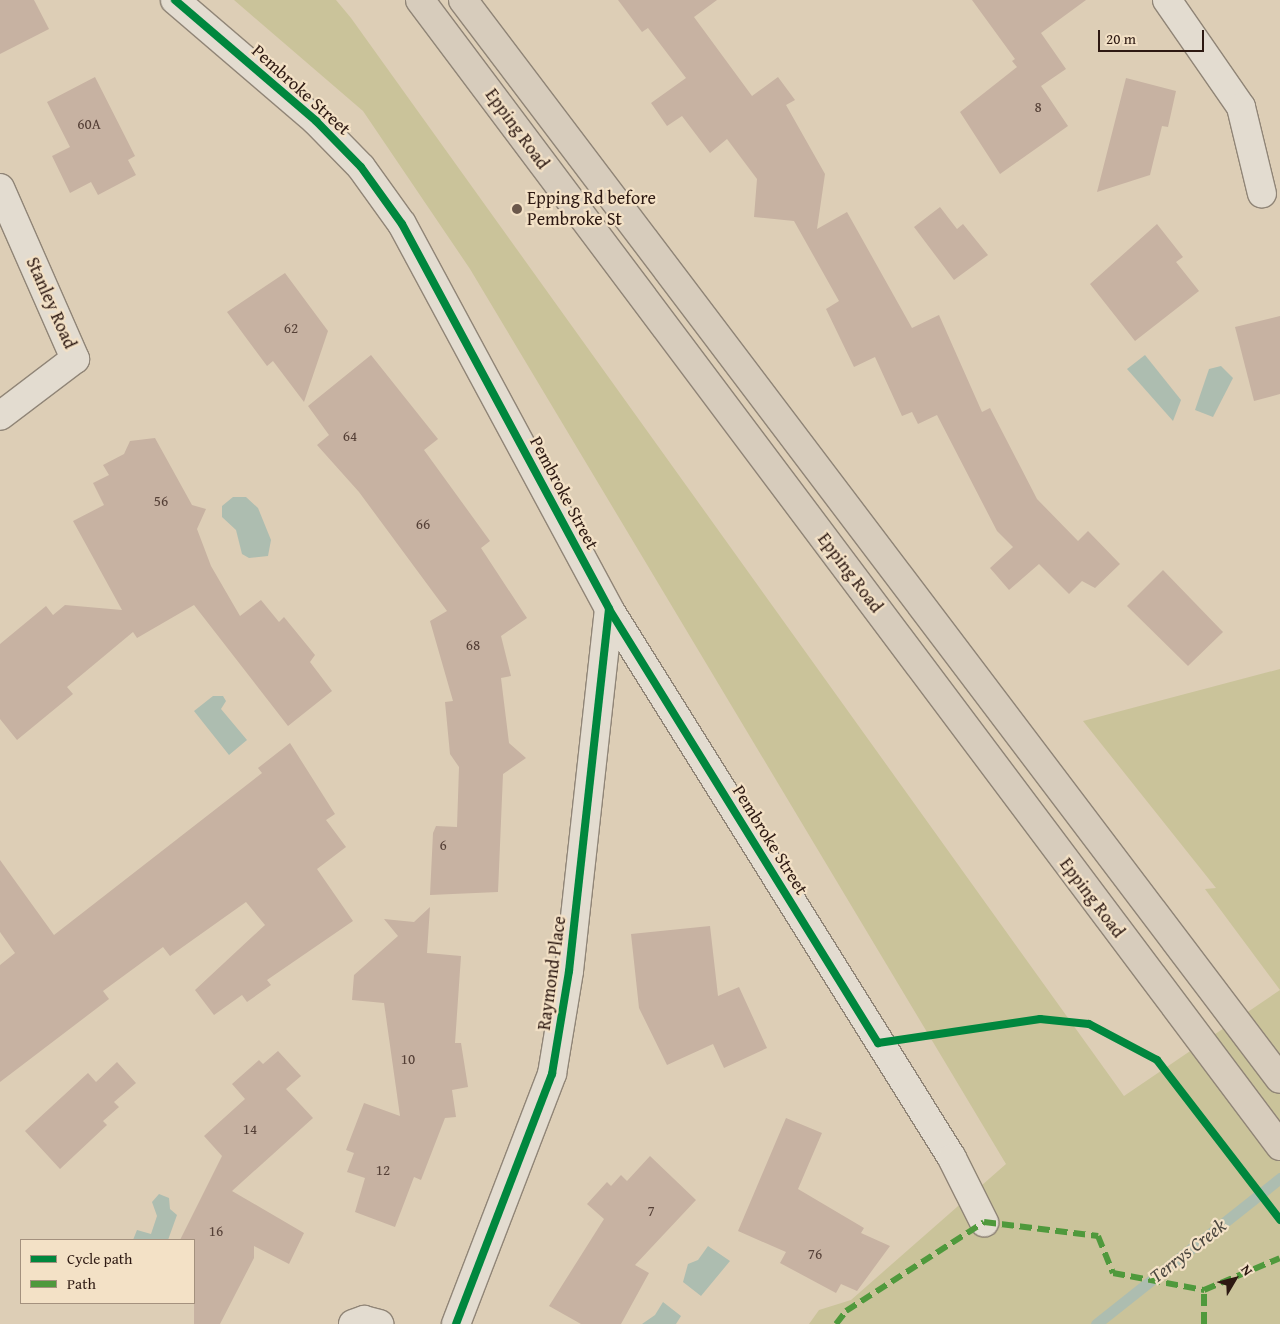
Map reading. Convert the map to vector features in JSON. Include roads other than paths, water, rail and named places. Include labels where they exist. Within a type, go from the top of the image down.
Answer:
[{"type":"main road","name":"Epping Road","points":[[420,0],[1280,1146]]},
{"type":"main road","name":"Epping Road","points":[[463,0],[1215,996],[1280,1079]]},
{"type":"street","name":"Pembroke Street","points":[[175,0],[316,121],[361,167],[397,217],[609,609],[952,1158],[984,1222]]},
{"type":"street","points":[[1167,0],[1241,107],[1262,194]]},
{"type":"street","name":"Stanley Road","points":[[0,188],[76,359],[0,416]]},
{"type":"street","name":"Raymond Place","points":[[456,1324],[552,1074],[570,970],[609,609]]},
{"type":"street","points":[[353,1324],[364,1320],[379,1324]]},
{"type":"waterway","name":"Terrys Creek","points":[[1096,1324],[1280,1178]]},
{"type":"place","name":"Epping Rd before Pembroke St","points":[[517,209]]}]
